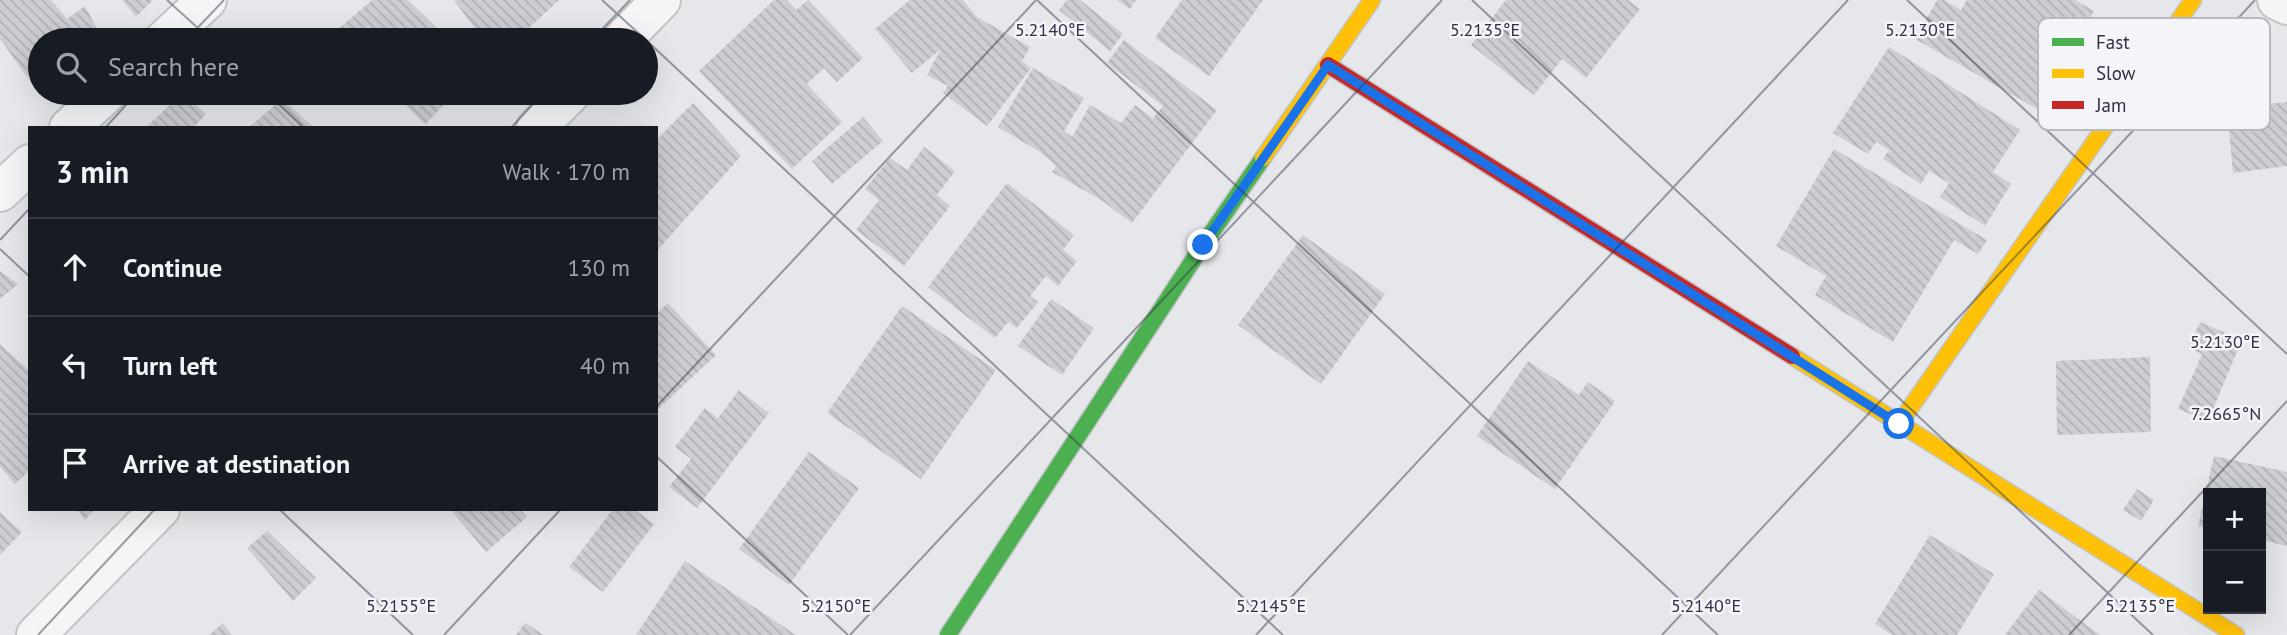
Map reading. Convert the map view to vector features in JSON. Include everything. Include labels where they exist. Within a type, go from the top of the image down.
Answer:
[{"type":"street","points":[[177,28],[207,0]]},
{"type":"street","points":[[634,28],[661,0]]},
{"type":"street","points":[[948,635],[1203,245],[1372,0]]},
{"type":"street","points":[[2181,18],[2193,0]]},
{"type":"street","points":[[2277,0],[2287,5]]},
{"type":"street","points":[[1328,65],[2236,635]]},
{"type":"street","points":[[71,126],[94,105]]},
{"type":"street","points":[[538,126],[559,105]]},
{"type":"street","points":[[1899,424],[2103,130]]},
{"type":"street","points":[[0,192],[28,166]]},
{"type":"street","points":[[36,635],[158,511]]},
{"type":"building","points":[[0,0],[51,0],[67,19],[85,6],[97,28],[28,28],[28,78],[0,39]]},
{"type":"building","points":[[122,0],[153,0],[136,17]]},
{"type":"building","points":[[372,0],[408,0],[437,28],[340,28]]},
{"type":"building","points":[[454,0],[559,0],[529,28],[474,28]]},
{"type":"building","points":[[774,0],[787,0],[796,10],[808,0],[863,58],[837,82],[824,68],[807,84],[842,122],[792,169],[699,71]]},
{"type":"building","points":[[910,0],[963,0],[977,17],[1030,47],[1022,61],[1031,68],[987,126],[943,93],[948,86],[927,75],[941,49],[912,73],[875,29]]},
{"type":"building","points":[[1067,0],[1080,0],[1123,34],[1110,51],[1059,10]]},
{"type":"building","points":[[1117,0],[1136,0],[1130,9]]},
{"type":"building","points":[[1182,0],[1263,0],[1209,76],[1155,38]]},
{"type":"building","points":[[1506,0],[1628,0],[1640,9],[1586,78],[1562,59],[1534,95],[1471,45]]},
{"type":"building","points":[[1937,0],[1944,0],[1961,10],[1967,0],[2075,0],[2094,11],[2090,18],[2038,18],[2037,109],[1915,39]]},
{"type":"building","points":[[1124,40],[1217,110],[1132,223],[1101,200],[1052,172],[1056,166],[1040,152],[998,127],[1033,68],[1084,98],[1064,131],[1072,137],[1090,105],[1121,123],[1135,105],[1153,118],[1163,106],[1107,63]]},
{"type":"building","points":[[1889,47],[2020,130],[1993,172],[2011,184],[1985,226],[1940,197],[1949,183],[1929,171],[1921,184],[1883,159],[1889,150],[1876,142],[1868,154],[1833,133]]},
{"type":"building","points":[[2287,102],[2287,166],[2233,173],[2229,130],[2270,130],[2270,104]]},
{"type":"building","points":[[693,103],[741,156],[658,250],[658,138]]},
{"type":"building","points":[[170,105],[196,105],[206,114],[195,126],[147,126]]},
{"type":"building","points":[[275,105],[289,105],[313,126],[250,126]]},
{"type":"building","points":[[406,105],[444,105],[425,125]]},
{"type":"building","points":[[863,117],[883,141],[832,184],[812,161]]},
{"type":"building","points":[[924,147],[955,171],[937,195],[950,206],[904,266],[856,230],[879,200],[865,189],[890,158],[907,170]]},
{"type":"building","points":[[1834,149],[1987,240],[1978,254],[1954,240],[1893,342],[1815,295],[1826,276],[1776,246]]},
{"type":"building","points":[[1007,183],[1074,235],[1063,250],[1077,261],[1058,286],[1046,276],[1030,296],[1038,302],[1017,328],[1008,322],[995,338],[928,287]]},
{"type":"building","points":[[1303,235],[1385,294],[1321,384],[1238,325]]},
{"type":"building","points":[[0,271],[18,284],[0,299]]},
{"type":"building","points":[[1051,299],[1094,328],[1062,375],[1018,346]]},
{"type":"building","points":[[668,303],[716,355],[658,409],[658,312]]},
{"type":"building","points":[[902,306],[996,370],[921,479],[827,413]]},
{"type":"building","points":[[2200,322],[2242,340],[2208,421],[2178,409],[2202,354],[2188,348]]},
{"type":"building","points":[[0,344],[28,369],[28,472],[15,484],[0,467]]},
{"type":"building","points":[[2150,357],[2151,432],[2057,435],[2056,361]]},
{"type":"building","points":[[1528,361],[1579,395],[1588,382],[1615,401],[1555,489],[1477,436]]},
{"type":"building","points":[[739,390],[769,413],[697,508],[669,487],[691,459],[675,447],[705,408],[718,418]]},
{"type":"building","points":[[809,452],[859,488],[789,585],[739,549]]},
{"type":"building","points":[[2214,456],[2287,472],[2287,546],[2266,541],[2266,488],[2207,488]]},
{"type":"building","points":[[2137,489],[2154,500],[2141,521],[2123,510]]},
{"type":"building","points":[[2203,504],[2203,528],[2198,526]]},
{"type":"building","points":[[78,511],[93,511],[85,520]]},
{"type":"building","points":[[452,511],[522,511],[527,517],[486,552]]},
{"type":"building","points":[[611,511],[637,511],[654,524],[603,592],[569,567]]},
{"type":"building","points":[[0,512],[22,532],[0,555]]},
{"type":"building","points":[[267,531],[316,578],[293,601],[247,548]]},
{"type":"building","points":[[1930,535],[1994,574],[1957,635],[1892,635],[1875,624]]},
{"type":"building","points":[[685,561],[796,635],[636,635]]},
{"type":"building","points":[[2039,590],[2100,635],[2005,635]]},
{"type":"building","points":[[223,623],[232,635],[209,635]]},
{"type":"building","points":[[525,623],[544,635],[516,635]]},
{"type":"traffic: fast","points":[[948,635],[1203,245],[1263,158]]},
{"type":"traffic: slow","points":[[1263,158],[1372,0]]},
{"type":"traffic: slow","points":[[2181,18],[2193,0]]},
{"type":"traffic: slow","points":[[1899,424],[2103,130]]},
{"type":"traffic: slow","points":[[1792,356],[2236,635]]},
{"type":"traffic: jam","points":[[1328,65],[1792,356]]},
{"type":"route","points":[[1203,245],[1328,65],[1899,424]]}]
